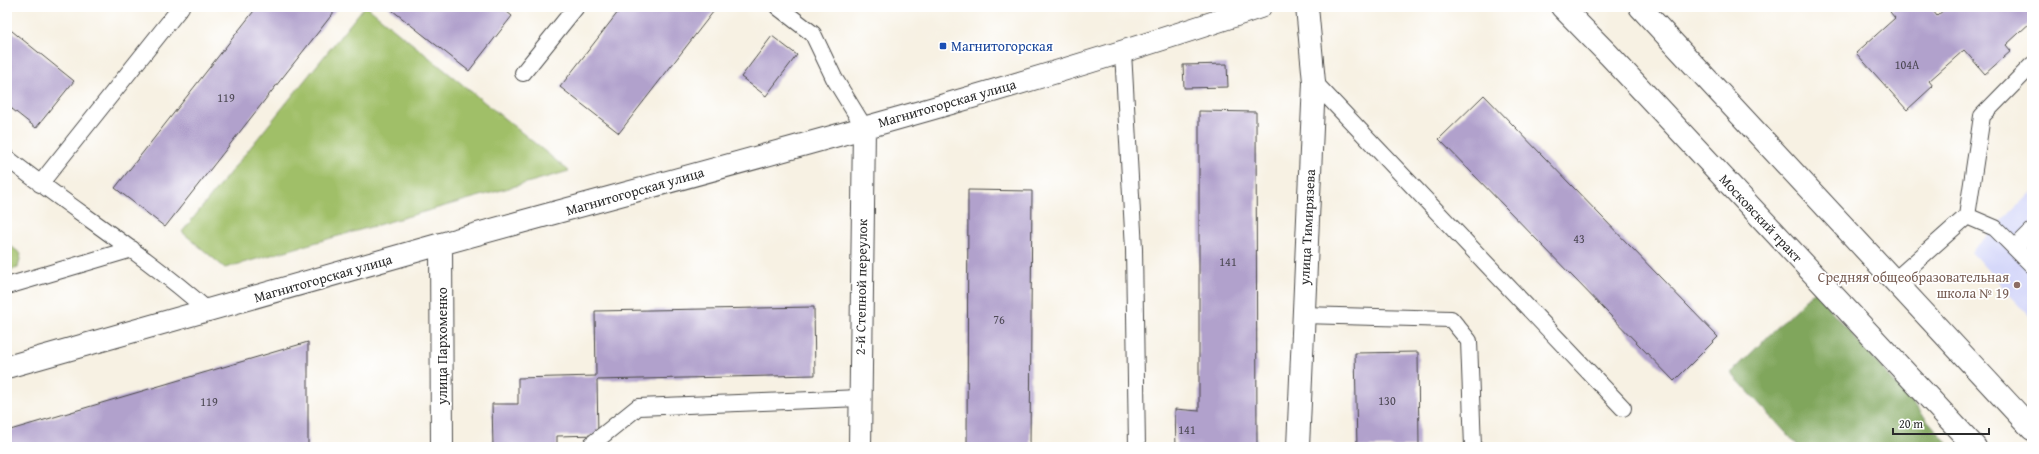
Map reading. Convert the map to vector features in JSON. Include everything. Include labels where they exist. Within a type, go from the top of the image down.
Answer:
[{"type":"street","name":"Магнитогорская улица","points":[[7,367],[441,244],[864,127],[1123,52],[1260,7]]},
{"type":"street","name":"улица Тимирязева","points":[[1298,447],[1302,315],[1314,82],[1307,7]]},
{"type":"street","name":"Московский тракт","points":[[1562,7],[1609,54],[1975,447]]},
{"type":"street","points":[[1640,7],[2032,429]]},
{"type":"street","name":"2-й Степной переулок","points":[[860,447],[864,127]]},
{"type":"street","name":"улица Пархоменко","points":[[441,244],[442,447]]},
{"type":"lane","points":[[40,184],[181,7]]},
{"type":"lane","points":[[523,73],[576,7]]},
{"type":"lane","points":[[778,7],[813,34],[834,78],[864,127]]},
{"type":"lane","points":[[1123,52],[1134,249],[1137,447]]},
{"type":"lane","points":[[1894,282],[1967,216],[1982,116],[2032,65]]},
{"type":"lane","points":[[1314,82],[1624,408]]},
{"type":"lane","points":[[7,158],[40,184],[173,279],[207,310]]},
{"type":"lane","points":[[1967,216],[1995,228],[2016,247],[2032,265]]},
{"type":"lane","points":[[2016,247],[2032,231]]},
{"type":"lane","points":[[7,286],[132,249]]},
{"type":"lane","points":[[1302,315],[1451,319],[1469,341],[1473,447]]},
{"type":"lane","points":[[592,447],[592,444],[638,407],[860,398]]},
{"type":"shaded area","name":"Средняя общеобразовательная школа № 19","points":[[2032,191],[2032,319],[1971,252]]},
{"type":"green space","points":[[364,7],[367,7],[569,171],[225,268],[182,232]]},
{"type":"green space","points":[[7,243],[21,254],[18,268],[7,271]]},
{"type":"green space","points":[[1814,291],[1951,447],[1799,447],[1731,373]]},
{"type":"building","points":[[257,7],[338,7],[165,227],[115,188]]},
{"type":"building","points":[[388,7],[501,7],[512,16],[469,71]]},
{"type":"building","points":[[622,7],[717,7],[619,133],[560,87]]},
{"type":"building","points":[[1896,7],[1930,7],[1937,16],[1947,7],[2032,7],[2032,21],[2006,45],[2011,51],[1985,74],[1964,50],[1929,81],[1933,86],[1907,110],[1856,53],[1895,18],[1890,12]]},
{"type":"building","points":[[7,27],[74,81],[36,128],[7,105]]},
{"type":"building","points":[[772,36],[797,55],[766,96],[741,77]]},
{"type":"building","points":[[1227,64],[1228,87],[1184,88],[1183,65]]},
{"type":"building","points":[[1484,95],[1718,337],[1674,381],[1439,139]]},
{"type":"building","points":[[1199,111],[1256,112],[1257,447],[1176,447],[1175,409],[1199,411]]},
{"type":"building","points":[[968,190],[1032,191],[1030,447],[967,447]]},
{"type":"building","points":[[814,307],[815,375],[597,380],[598,435],[557,436],[557,447],[493,447],[492,404],[518,404],[518,378],[596,376],[595,311]]},
{"type":"building","points":[[308,342],[308,447],[7,447],[7,431]]},
{"type":"building","points":[[1418,352],[1419,447],[1357,447],[1355,353]]},
{"type":"place","name":"Магнитогорская","points":[[943,46]]},
{"type":"place","name":"Средняя общеобразовательная школа № 19","points":[[2017,285]]}]
